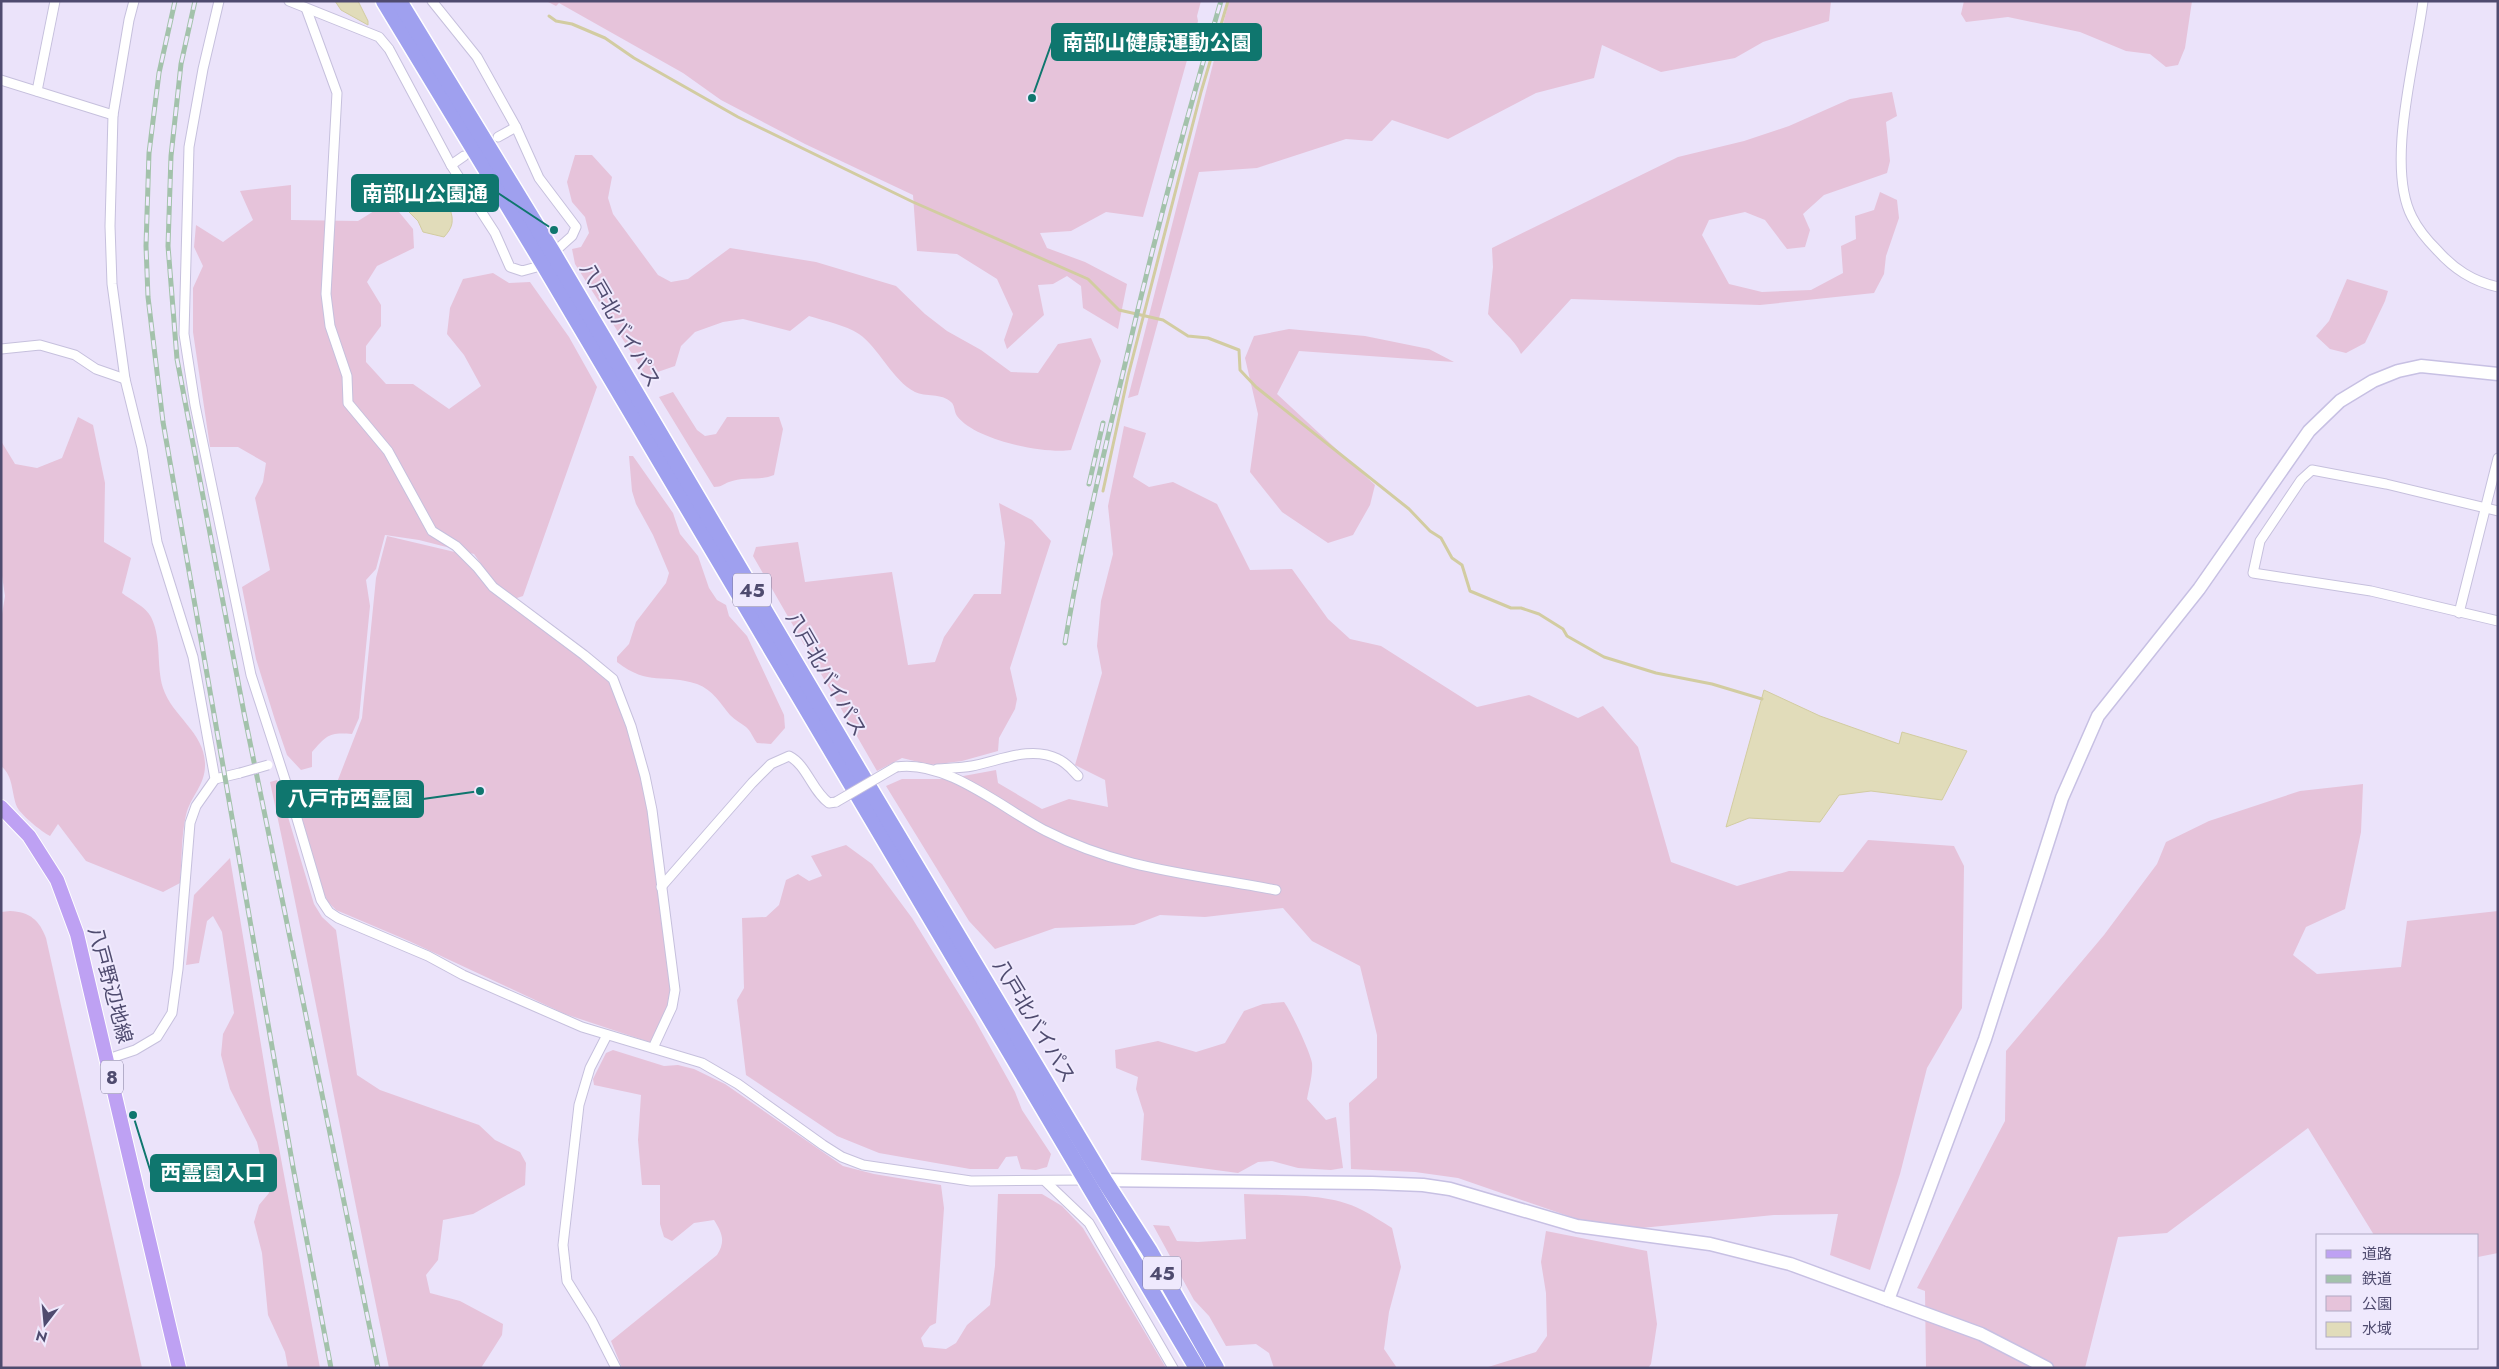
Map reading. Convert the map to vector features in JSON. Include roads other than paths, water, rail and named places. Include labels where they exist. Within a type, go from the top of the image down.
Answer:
[{"type":"highway","name":"八戸北バイパス","points":[[384,1],[548,259],[858,769],[1104,1180],[1149,1250],[1216,1368]]},
{"type":"highway","name":"八戸北バイパス","points":[[399,1],[1197,1368]]},
{"type":"main road","name":"八戸野辺地線","points":[[1,806],[29,836],[56,880],[77,934],[108,1059],[179,1368]]},
{"type":"street","points":[[37,91],[55,1]]},
{"type":"street","points":[[134,1],[129,20],[114,115],[110,226],[112,284],[125,379],[142,448],[157,542],[193,657],[215,779]]},
{"type":"street","points":[[219,1],[202,70],[189,147],[184,334],[195,405],[251,675],[321,900],[329,912],[346,922],[428,956],[472,979],[582,1027],[702,1063],[721,1072],[842,1157],[864,1165],[970,1181],[1046,1182],[1104,1180],[1423,1185],[1484,1198],[1577,1226],[1710,1244],[1790,1264],[1981,1334],[2048,1368]]},
{"type":"street","points":[[289,1],[379,37],[389,48],[451,165],[495,233],[510,267],[522,271],[548,259],[572,236],[576,227],[539,178],[516,127],[477,57],[432,1]]},
{"type":"street","points":[[2423,1],[2402,150],[2402,176],[2405,198],[2411,216],[2425,238],[2452,267],[2468,277],[2498,287]]},
{"type":"street","points":[[306,8],[337,93],[326,294],[330,326],[347,376],[348,403],[388,452],[432,531],[456,546],[493,587],[584,655],[613,680],[631,726],[652,810],[676,990],[672,1007],[653,1048]]},
{"type":"street","points":[[1,80],[114,115]]},
{"type":"street","points":[[498,137],[516,127]]},
{"type":"street","points":[[451,165],[464,156]]},
{"type":"street","points":[[1,349],[40,345],[75,355],[96,369],[125,379]]},
{"type":"street","points":[[1888,1300],[1986,1039],[2062,798],[2098,716],[2199,589],[2309,431],[2340,401],[2374,381],[2398,371],[2421,366],[2498,374]]},
{"type":"street","points":[[2460,612],[2498,458]]},
{"type":"street","points":[[2498,511],[2386,484],[2312,470],[2300,480],[2260,541],[2253,573],[2371,591],[2498,621]]},
{"type":"street","points":[[930,769],[972,766],[1016,755],[1035,754],[1056,758],[1066,764],[1078,776]]},
{"type":"street","points":[[661,887],[752,783],[780,758],[789,756],[796,759],[822,798],[829,803],[836,802],[896,767],[916,765],[943,773],[1045,831],[1096,854],[1142,867],[1276,890]]},
{"type":"street","points":[[108,1059],[135,1050],[158,1037],[172,1013],[178,969],[190,823],[196,806],[215,779],[279,762]]},
{"type":"street","points":[[607,1035],[590,1068],[579,1105],[563,1245],[567,1281],[592,1321],[616,1368]]},
{"type":"street","points":[[1046,1182],[1089,1223],[1173,1368]]},
{"type":"water","points":[[335,1],[358,1],[368,21],[368,25],[341,10]]},
{"type":"water","points":[[442,205],[450,209],[452,217],[451,227],[444,237],[423,232],[418,221],[408,211],[410,207],[425,209]]},
{"type":"water","points":[[1764,690],[1820,716],[1899,744],[1902,732],[1967,751],[1942,800],[1871,791],[1839,795],[1820,822],[1749,818],[1726,827]]},
{"type":"waterway","points":[[1103,491],[1128,376],[1201,92],[1228,1]]},
{"type":"waterway","points":[[549,16],[556,21],[572,24],[605,38],[634,58],[738,117],[913,202],[1088,279],[1119,310],[1163,320],[1188,336],[1208,338],[1239,350],[1240,370],[1256,387],[1409,509],[1430,531],[1441,538],[1452,558],[1462,565],[1470,591],[1511,608],[1521,608],[1539,614],[1563,629],[1567,636],[1604,657],[1656,673],[1712,684],[1762,699]]},
{"type":"railway","points":[[175,1],[159,73],[149,153],[146,246],[148,297],[163,422],[293,1167],[331,1368]]},
{"type":"railway","points":[[195,1],[181,64],[171,156],[168,246],[177,359],[244,713],[378,1368]]},
{"type":"railway","points":[[1065,643],[1077,576],[1106,443],[1168,188],[1221,1]]},
{"type":"railway","points":[[1089,484],[1103,423]]},
{"type":"place","name":"南部山健康運動公園","points":[[1032,98]]},
{"type":"place","name":"南部山公園通","points":[[554,230]]},
{"type":"place","name":"八戸市西霊園","points":[[480,791]]},
{"type":"place","name":"西霊園入口","points":[[133,1115]]}]
